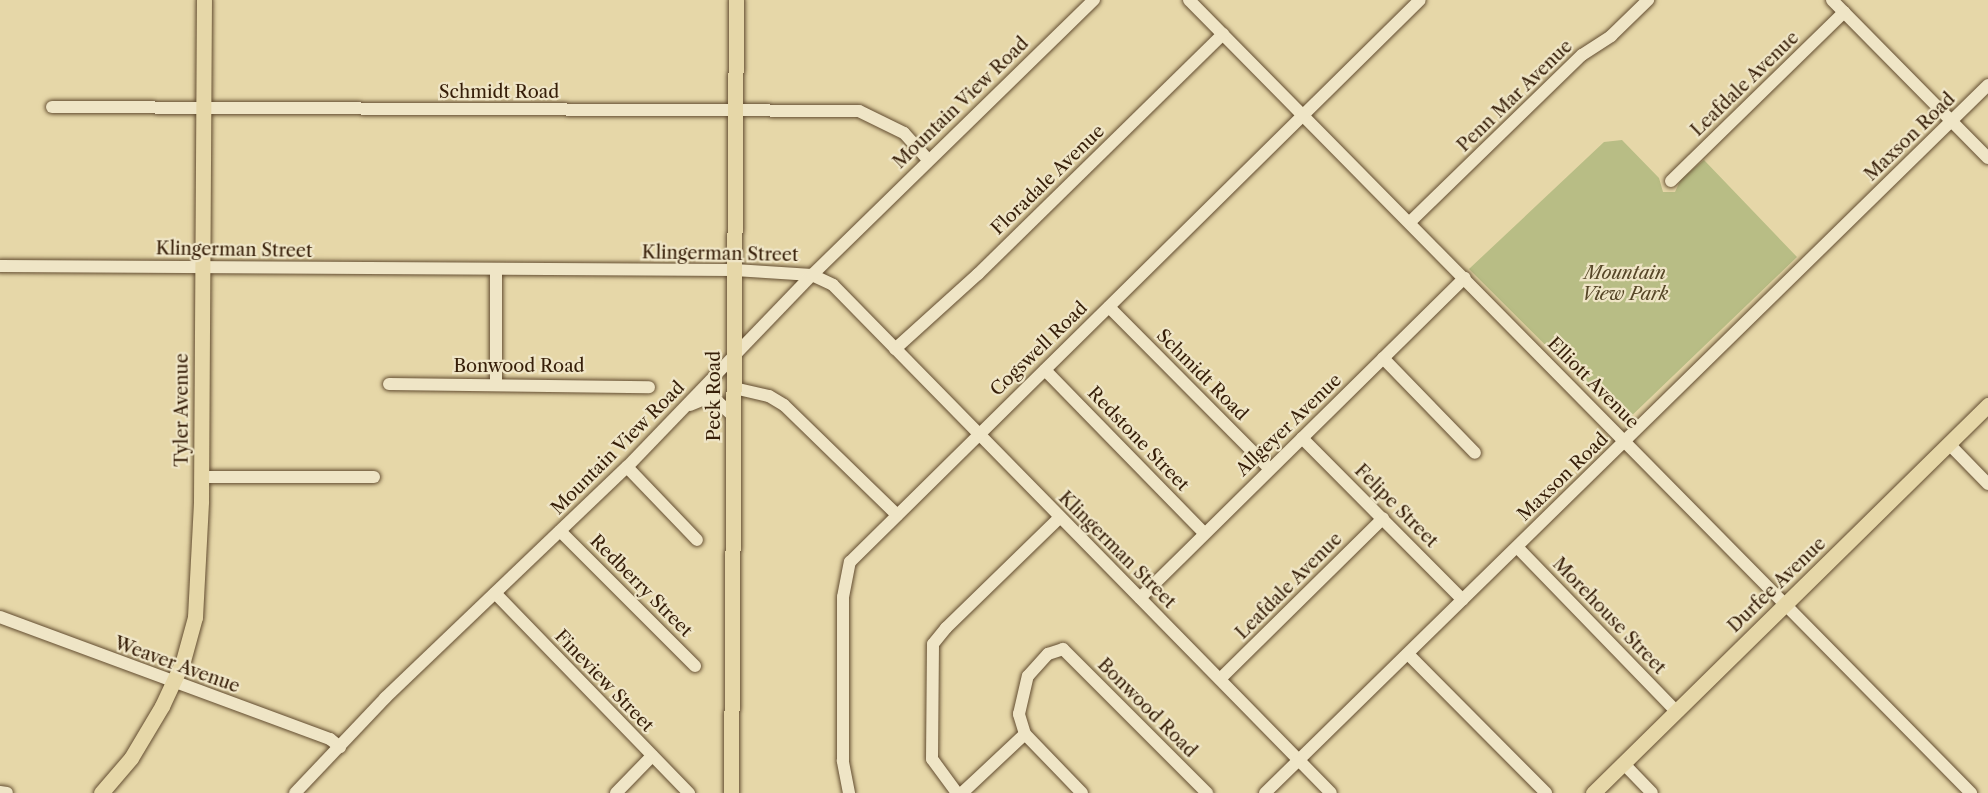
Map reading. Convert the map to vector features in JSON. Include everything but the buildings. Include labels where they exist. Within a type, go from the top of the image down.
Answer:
[{"type":"main road","name":"Tyler Avenue","points":[[101,793],[131,758],[174,684],[195,617],[201,477],[204,0]]},
{"type":"main road","name":"Peck Road","points":[[731,793],[736,0]]},
{"type":"main road","name":"Durfee Avenue","points":[[1593,793],[1988,405]]},
{"type":"street","name":"Mountain View Road","points":[[295,793],[385,698],[627,466],[928,159],[1094,0]]},
{"type":"street","name":"Elliott Avenue","points":[[1189,0],[1304,114],[1971,793]]},
{"type":"street","name":"Cogswell Road","points":[[849,793],[843,761],[844,580],[850,562],[976,434],[1045,370],[1420,0]]},
{"type":"street","name":"Penn Mar Avenue","points":[[1410,222],[1582,55],[1611,36],[1648,0]]},
{"type":"street","points":[[1832,0],[1988,158]]},
{"type":"street","name":"Leafdale Avenue","points":[[1671,181],[1844,12]]},
{"type":"street","name":"Floradale Avenue","points":[[896,349],[978,274],[1223,34]]},
{"type":"street","name":"Maxson Road","points":[[1265,793],[1988,85]]},
{"type":"street","name":"Schmidt Road","points":[[52,107],[860,111],[904,133],[928,159]]},
{"type":"street","name":"Klingerman Street","points":[[0,266],[735,270],[812,275],[833,285],[976,434],[1331,793]]},
{"type":"street","points":[[496,270],[496,383]]},
{"type":"street","name":"Allgeyer Avenue","points":[[1140,598],[1465,278]]},
{"type":"street","name":"Schmidt Road","points":[[1109,307],[1270,469]]},
{"type":"street","points":[[1383,358],[1475,453]]},
{"type":"street","name":"Redstone Street","points":[[1045,370],[1204,533]]},
{"type":"street","name":"Bonwood Road","points":[[389,384],[496,383],[650,387]]},
{"type":"street","points":[[734,388],[769,396],[784,405],[897,515]]},
{"type":"street","points":[[679,412],[710,398],[734,417]]},
{"type":"street","name":"Felipe Street","points":[[1302,438],[1463,600]]},
{"type":"street","points":[[1949,444],[1988,484]]},
{"type":"street","points":[[627,466],[697,540]]},
{"type":"street","points":[[201,477],[374,477]]},
{"type":"street","points":[[957,793],[932,759],[933,645],[946,627],[1059,518]]},
{"type":"street","name":"Leafdale Avenue","points":[[1220,679],[1383,518]]},
{"type":"street","name":"Redberry Street","points":[[561,531],[695,666]]},
{"type":"street","name":"Morehouse Street","points":[[1516,547],[1676,711]]},
{"type":"street","name":"Fineview Street","points":[[495,593],[688,793]]},
{"type":"street","name":"Weaver Avenue","points":[[0,617],[174,684],[330,739],[340,747]]},
{"type":"street","name":"Bonwood Road","points":[[1025,734],[1019,714],[1028,676],[1048,654],[1063,649],[1207,793]]},
{"type":"street","points":[[1408,654],[1546,793]]},
{"type":"street","points":[[962,793],[1025,734],[1083,793]]},
{"type":"street","points":[[616,793],[652,756]]},
{"type":"street","points":[[1624,764],[1652,793]]},
{"type":"street","points":[[0,792],[6,793]]},
{"type":"green space","name":"Mountain View Park","points":[[1622,140],[1659,178],[1663,192],[1675,192],[1681,179],[1704,160],[1797,257],[1624,423],[1469,269],[1604,142]]}]
